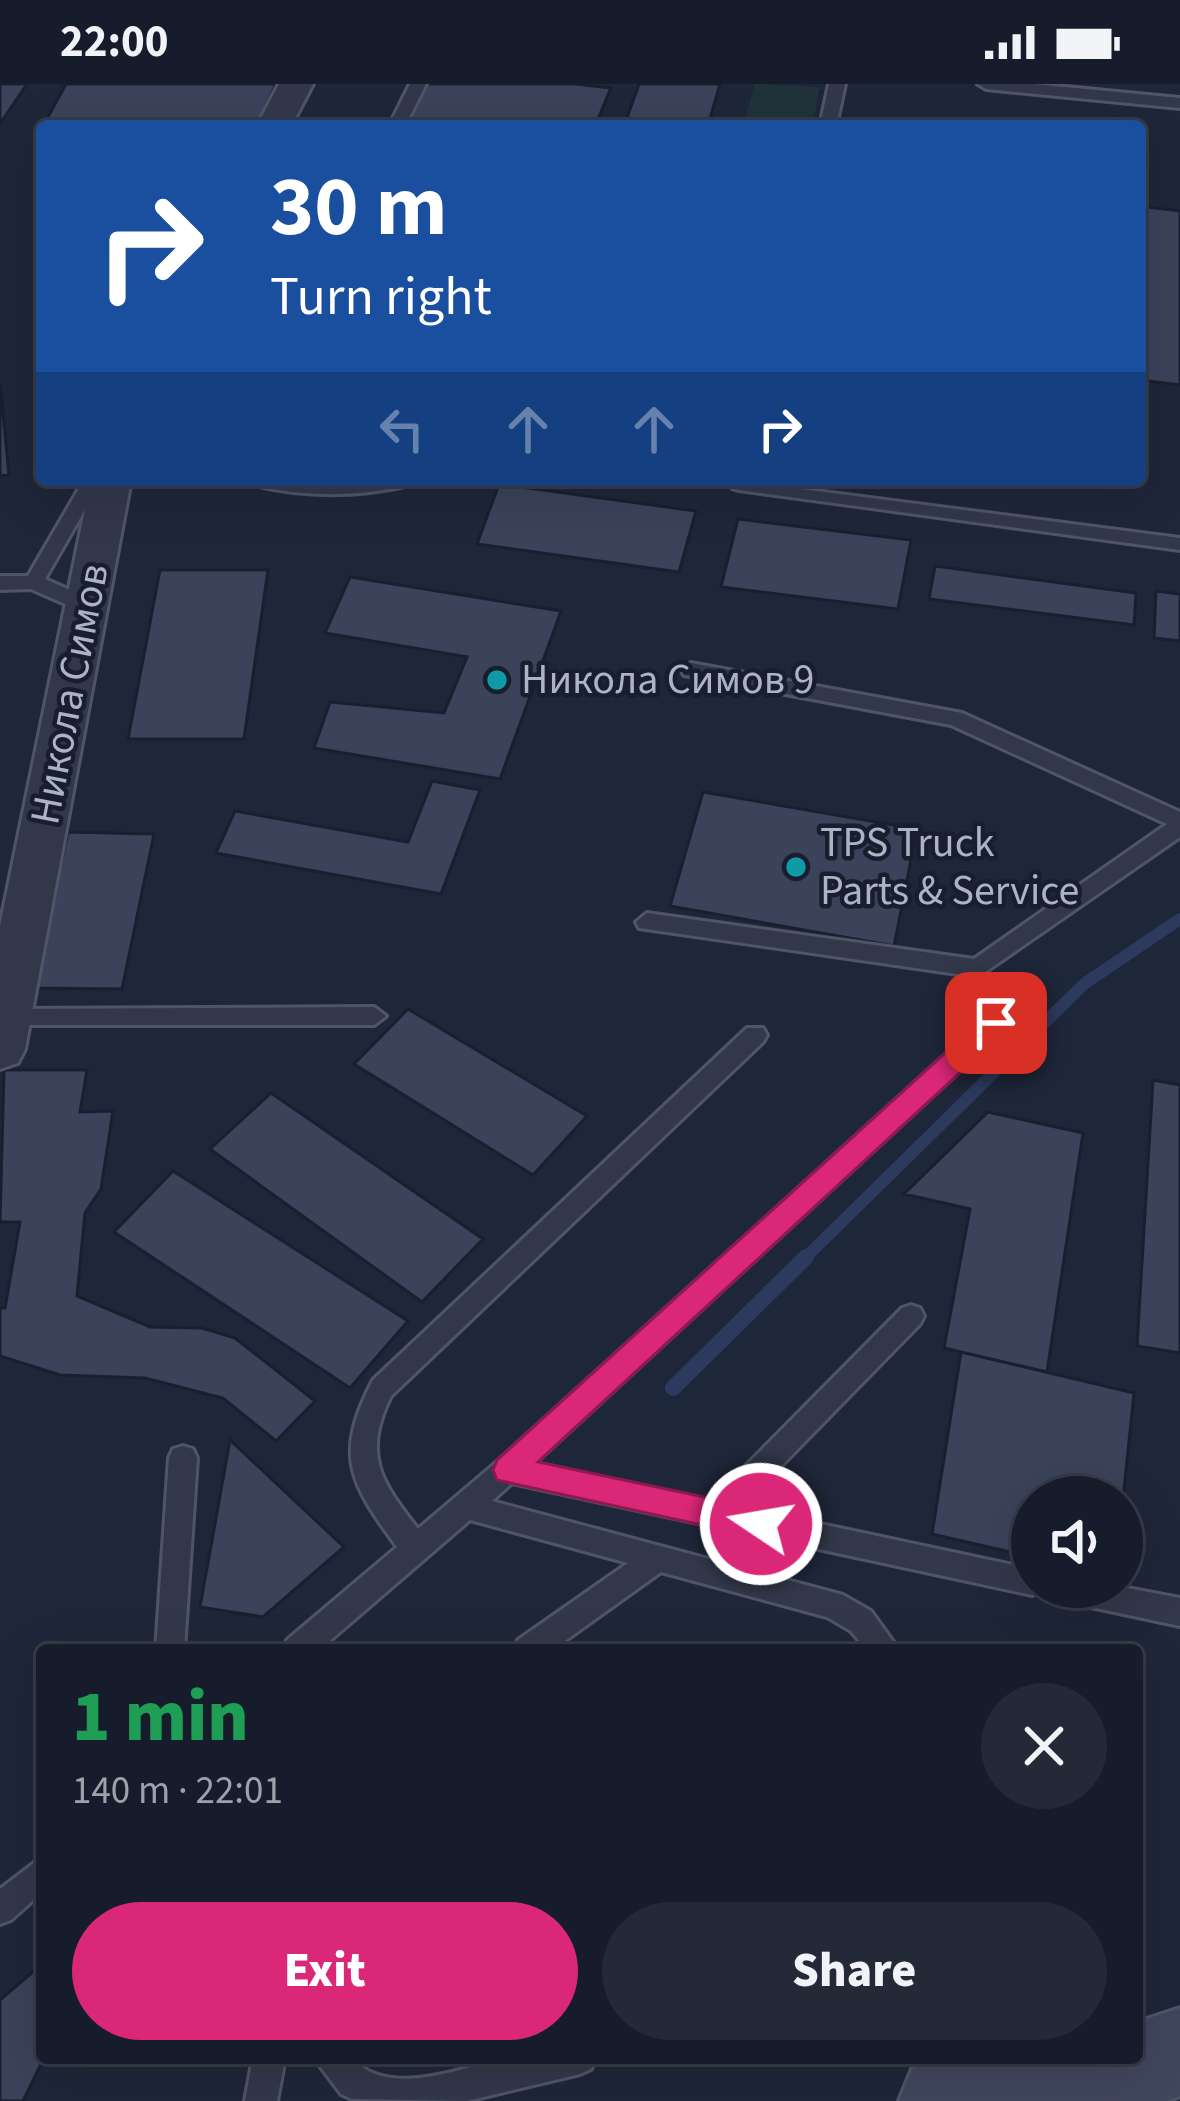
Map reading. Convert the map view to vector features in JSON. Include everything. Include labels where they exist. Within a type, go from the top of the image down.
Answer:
[{"type":"street","points":[[277,120],[296,84]]},
{"type":"street","name":"Никола Симов","points":[[3,1033],[110,486]]},
{"type":"street","points":[[944,2101],[1147,2064],[1180,2052]]},
{"type":"lane","points":[[400,120],[418,84]]},
{"type":"lane","points":[[829,120],[837,84]]},
{"type":"lane","points":[[986,84],[1180,104]]},
{"type":"lane","points":[[34,582],[90,486]]},
{"type":"lane","points":[[284,486],[347,490],[371,486]]},
{"type":"lane","points":[[754,486],[1180,544]]},
{"type":"lane","points":[[0,583],[34,582],[88,606]]},
{"type":"lane","points":[[647,922],[978,968],[1180,824],[955,718],[691,670]]},
{"type":"lane","points":[[3,1033],[374,1016]]},
{"type":"lane","points":[[304,1644],[508,1470],[996,1023]]},
{"type":"lane","points":[[415,1548],[371,1491],[361,1460],[364,1418],[382,1388],[754,1035]]},
{"type":"lane","points":[[716,1514],[910,1316]]},
{"type":"lane","points":[[170,1644],[183,1458]]},
{"type":"lane","points":[[508,1470],[1011,1577]]},
{"type":"lane","points":[[465,1506],[833,1605],[861,1621],[880,1644]]},
{"type":"lane","points":[[537,1644],[658,1558]]},
{"type":"lane","points":[[1143,1604],[1180,1612]]},
{"type":"lane","points":[[0,1909],[36,1877]]},
{"type":"lane","points":[[261,2101],[268,2064]]},
{"type":"lane","points":[[334,2064],[352,2084],[412,2098],[555,2064]]},
{"type":"shaded area","points":[[755,84],[819,87],[814,120],[745,120]]},
{"type":"building","points":[[0,84],[27,84],[0,124]]},
{"type":"building","points":[[66,84],[276,84],[260,120],[46,120]]},
{"type":"building","points":[[426,84],[611,88],[598,120],[410,118]]},
{"type":"building","points":[[639,84],[720,84],[710,120],[626,120]]},
{"type":"building","points":[[1146,207],[1180,211],[1180,385],[1146,381]]},
{"type":"building","points":[[0,383],[9,475],[0,476]]},
{"type":"building","points":[[498,486],[696,511],[679,572],[477,544]]},
{"type":"building","points":[[738,519],[911,540],[898,609],[721,587]]},
{"type":"building","points":[[935,566],[1136,593],[1134,625],[929,599]]},
{"type":"building","points":[[160,570],[268,570],[244,739],[128,739]]},
{"type":"building","name":"Никола Симов 9","points":[[350,577],[561,611],[500,779],[314,748],[330,702],[444,713],[467,657],[325,633]]},
{"type":"building","points":[[1156,591],[1180,594],[1180,641],[1154,638]]},
{"type":"building","points":[[432,781],[480,790],[441,894],[216,853],[235,811],[408,842]]},
{"type":"building","name":"TPS Truck Parts & Service","points":[[703,792],[917,829],[894,946],[670,906]]},
{"type":"building","points":[[68,832],[154,834],[122,989],[33,988]]},
{"type":"building","points":[[408,1009],[587,1116],[533,1175],[354,1064]]},
{"type":"building","points":[[4,1070],[87,1070],[80,1112],[113,1111],[101,1189],[85,1213],[77,1296],[150,1327],[202,1328],[235,1338],[315,1401],[276,1441],[223,1398],[145,1378],[60,1375],[0,1356],[0,1308],[5,1308],[20,1222],[0,1222]]},
{"type":"building","points":[[1153,1080],[1180,1085],[1180,1353],[1137,1346]]},
{"type":"building","points":[[271,1093],[483,1239],[422,1302],[210,1149]]},
{"type":"building","points":[[988,1112],[1083,1133],[1047,1372],[944,1348],[970,1209],[904,1194]]},
{"type":"building","points":[[173,1171],[408,1321],[350,1388],[114,1232]]},
{"type":"building","points":[[961,1352],[1134,1393],[1125,1476],[1011,1476],[1011,1552],[932,1534]]},
{"type":"building","points":[[230,1440],[344,1547],[263,1617],[200,1607]]},
{"type":"building","points":[[36,1969],[36,2064],[41,2064],[23,2101],[0,2101],[0,2000]]},
{"type":"waterway","points":[[803,1260],[1084,984],[1180,919]]},
{"type":"waterway","points":[[673,1388],[806,1257]]},
{"type":"place","name":"Никола Симов 9","points":[[497,680]]},
{"type":"place","name":"TPS Truck Parts & Service","points":[[796,867]]},
{"type":"route","points":[[761,1524],[508,1470],[996,1023]]}]
